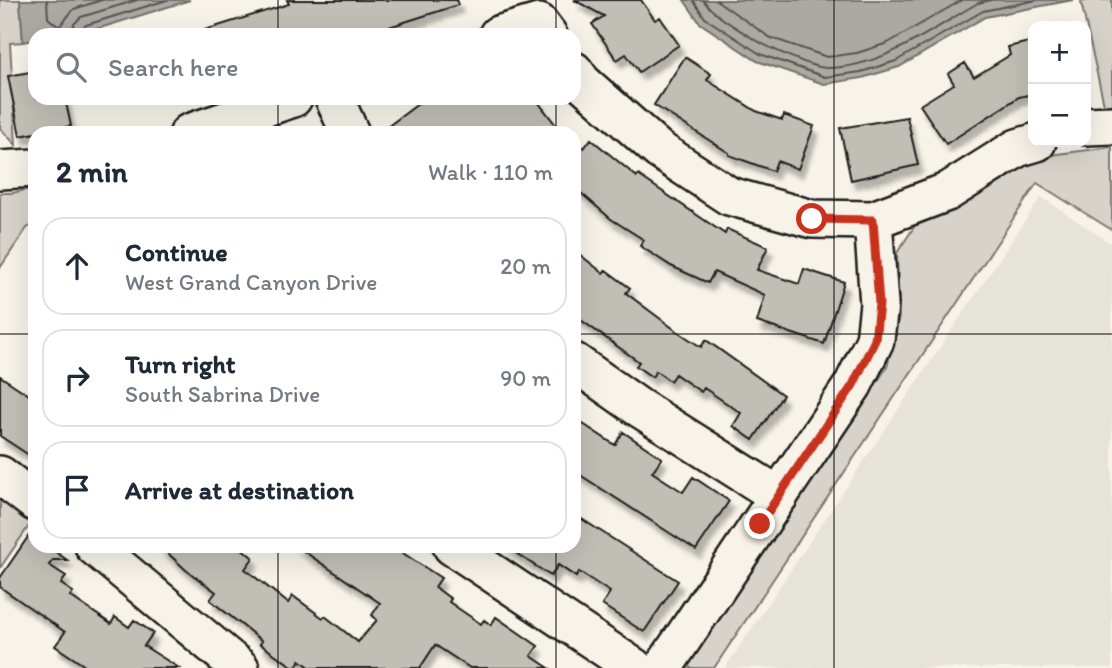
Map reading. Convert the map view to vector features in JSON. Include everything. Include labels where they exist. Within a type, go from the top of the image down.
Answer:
[{"type":"street","points":[[581,81],[659,150],[729,196],[812,219],[873,220],[947,192],[1017,148],[1028,145]]},
{"type":"street","points":[[210,126],[272,105]]},
{"type":"street","points":[[337,105],[347,126]]},
{"type":"street","points":[[1091,126],[1112,125]]},
{"type":"street","points":[[0,170],[28,168]]},
{"type":"street","points":[[663,668],[853,385],[875,340],[879,304],[873,220]]},
{"type":"street","points":[[581,367],[638,407],[779,496]]},
{"type":"street","points":[[0,475],[28,497]]},
{"type":"street","points":[[102,553],[240,668]]},
{"type":"street","points":[[462,553],[635,668]]},
{"type":"shaded area","points":[[0,0],[20,0],[23,42],[10,43],[16,145],[0,128]]},
{"type":"shaded area","points":[[1112,0],[1112,109],[1105,109],[1091,47],[1091,21],[1085,21],[1081,2]]},
{"type":"shaded area","points":[[1112,147],[1112,230],[1037,183],[714,668],[686,668],[887,367],[899,317],[897,253],[916,224],[973,198],[1014,169],[1057,154]]},
{"type":"shaded area","points":[[28,190],[28,228],[0,268],[0,193]]},
{"type":"shaded area","points":[[1041,197],[1112,244],[1112,668],[725,668]]},
{"type":"shaded area","points":[[0,498],[28,517],[28,527],[0,568]]},
{"type":"water","points":[[20,0],[190,0],[100,28],[28,28],[28,41],[23,42]]},
{"type":"water","points":[[684,0],[1073,0],[985,17],[899,67],[862,78],[824,84],[757,61],[700,23]]},
{"type":"building","points":[[287,0],[457,0],[458,5],[386,28],[211,28],[289,4]]},
{"type":"building","points":[[574,0],[641,0],[655,20],[660,17],[679,45],[639,72],[626,54],[617,60],[592,24],[604,16]]},
{"type":"building","points":[[1028,42],[1028,95],[1019,97],[946,144],[920,105],[954,84],[948,74],[965,63],[974,77],[1010,55],[1008,47]]},
{"type":"building","points":[[685,57],[711,74],[707,80],[756,111],[782,120],[784,115],[814,126],[798,169],[777,161],[773,171],[729,155],[654,105]]},
{"type":"building","points":[[28,72],[28,105],[66,105],[71,126],[28,126],[28,134],[20,136],[8,76]]},
{"type":"building","points":[[417,105],[540,105],[557,126],[388,126]]},
{"type":"building","points":[[907,117],[918,165],[851,180],[840,128]]},
{"type":"building","points":[[591,139],[637,177],[638,175],[725,234],[727,229],[768,247],[757,270],[799,284],[804,269],[844,282],[824,344],[757,322],[765,295],[714,272],[708,283],[671,266],[640,246],[644,240],[611,219],[581,193],[581,146],[584,148]]},
{"type":"building","points":[[581,256],[603,273],[606,270],[630,288],[626,293],[674,329],[701,347],[706,340],[783,395],[753,440],[733,426],[741,413],[704,388],[701,392],[675,374],[670,381],[656,371],[652,377],[636,366],[639,362],[581,320]]},
{"type":"building","points":[[0,376],[28,394],[28,454],[0,436]]},
{"type":"building","points":[[581,423],[615,445],[623,432],[662,458],[652,472],[683,492],[693,477],[729,501],[696,550],[581,476]]},
{"type":"building","points":[[581,519],[678,581],[644,632],[602,605],[610,592],[579,572],[576,577],[558,565],[551,576],[516,553],[581,553]]},
{"type":"building","points":[[28,537],[28,553],[57,553],[67,560],[53,560],[49,565],[66,576],[61,584],[73,592],[70,596],[111,624],[115,617],[129,627],[134,620],[153,633],[144,646],[179,668],[88,668],[55,646],[65,632],[0,587],[0,578]]},
{"type":"building","points":[[168,553],[247,553],[253,558],[245,569],[288,603],[293,596],[323,618],[325,616],[358,642],[377,620],[372,615],[380,603],[306,553],[403,553],[441,578],[435,587],[451,599],[449,602],[481,624],[484,620],[491,625],[496,617],[538,646],[531,656],[549,668],[470,668],[435,645],[420,668],[311,668],[300,660],[295,668],[260,644],[262,641],[210,600],[216,592]]},
{"type":"route","points":[[760,524],[853,385],[875,340],[879,304],[873,220],[812,219]]}]
